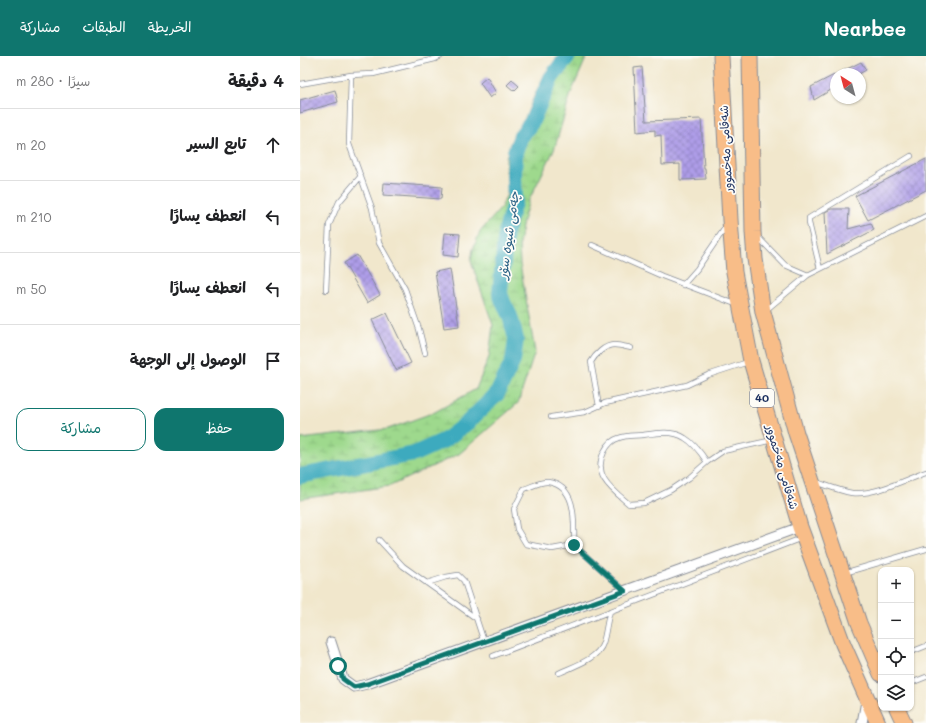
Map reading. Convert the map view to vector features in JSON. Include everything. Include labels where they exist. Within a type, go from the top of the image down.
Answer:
[{"type":"highway","name":"شەقامی مەخموور","points":[[721,56],[734,272],[751,361],[802,532],[832,616],[866,699],[878,723]]},
{"type":"highway","name":"شەقامی مەخموور","points":[[750,56],[753,232],[756,266],[763,312],[796,433],[811,481],[859,623],[878,664]]},
{"type":"highway","points":[[774,440],[796,433]]},
{"type":"highway","points":[[898,711],[904,723]]},
{"type":"street","points":[[331,642],[343,679],[354,687],[367,684],[625,591],[802,532]]},
{"type":"street","points":[[862,723],[866,699]]},
{"type":"lane","points":[[300,84],[351,75],[373,74],[435,59],[441,56]]},
{"type":"lane","points":[[351,75],[348,144],[372,208],[379,243],[405,289],[419,329],[425,353]]},
{"type":"lane","points":[[820,269],[809,218],[912,156]]},
{"type":"lane","points":[[326,290],[329,225],[339,202],[360,176]]},
{"type":"lane","points":[[763,312],[808,275],[926,217]]},
{"type":"lane","points":[[683,285],[697,269],[730,220]]},
{"type":"lane","points":[[753,232],[785,265],[808,275]]},
{"type":"lane","points":[[592,245],[683,285],[740,306]]},
{"type":"lane","points":[[599,406],[591,362],[594,356],[600,351],[613,345],[631,348]]},
{"type":"lane","points":[[551,416],[585,412],[605,403],[687,385],[708,375],[751,361]]},
{"type":"lane","points":[[707,462],[698,448],[685,438],[674,433],[652,434],[618,438],[607,445],[601,457],[600,474],[610,488],[629,504],[644,503],[677,486],[723,451],[774,440]]},
{"type":"lane","points":[[811,481],[851,493],[864,493],[878,490],[926,472]]},
{"type":"lane","points":[[574,545],[552,550],[526,544],[517,528],[514,509],[524,489],[547,482],[563,488],[573,506],[574,545],[625,591]]},
{"type":"lane","points":[[493,656],[610,611],[802,532]]},
{"type":"lane","points":[[379,540],[403,566],[477,619]]},
{"type":"lane","points":[[843,574],[926,549]]},
{"type":"lane","points":[[427,583],[458,575],[464,581],[484,642]]},
{"type":"lane","points":[[559,673],[587,660],[597,652],[603,644],[610,611]]},
{"type":"lane","points":[[914,651],[926,646]]},
{"type":"lane","points":[[914,682],[926,677]]},
{"type":"green space","points":[[560,56],[587,56],[571,93],[554,150],[529,200],[523,221],[519,244],[520,264],[535,352],[518,403],[459,454],[390,486],[300,499],[300,439],[388,429],[435,412],[476,389],[489,357],[493,325],[471,261],[473,249],[480,232],[501,208],[507,194],[508,184],[506,158],[511,141],[520,128],[535,94]]},
{"type":"building","points":[[861,62],[865,68],[849,68]]},
{"type":"building","points":[[642,67],[646,121],[701,119],[706,179],[680,180],[680,164],[662,165],[661,135],[655,136],[655,130],[637,132],[634,68]]},
{"type":"building","points":[[487,77],[496,93],[490,98],[480,83]]},
{"type":"building","points":[[830,77],[830,91],[814,100],[811,87]]},
{"type":"building","points":[[512,80],[519,86],[514,91],[507,85]]},
{"type":"building","points":[[335,90],[338,102],[300,113],[300,100]]},
{"type":"building","points":[[926,159],[926,190],[868,220],[855,196]]},
{"type":"building","points":[[384,183],[442,187],[441,199],[383,195]]},
{"type":"building","points":[[831,209],[849,209],[848,229],[871,223],[874,230],[827,254],[825,212]]},
{"type":"building","points":[[445,233],[460,234],[458,257],[443,255]]},
{"type":"building","points":[[357,255],[380,295],[367,303],[344,263]]},
{"type":"building","points":[[450,269],[459,326],[444,328],[435,272]]},
{"type":"building","points":[[387,313],[411,363],[396,370],[372,320]]},
{"type":"waterway","name":"چەمی شیوە سۆر","points":[[300,476],[414,454],[445,440],[467,423],[497,394],[513,361],[516,339],[510,316],[500,293],[506,231],[515,199],[515,152],[521,136],[531,123],[551,78],[568,56]]},
{"type":"route","points":[[338,666],[343,679],[354,687],[367,684],[625,591],[574,545]]}]
